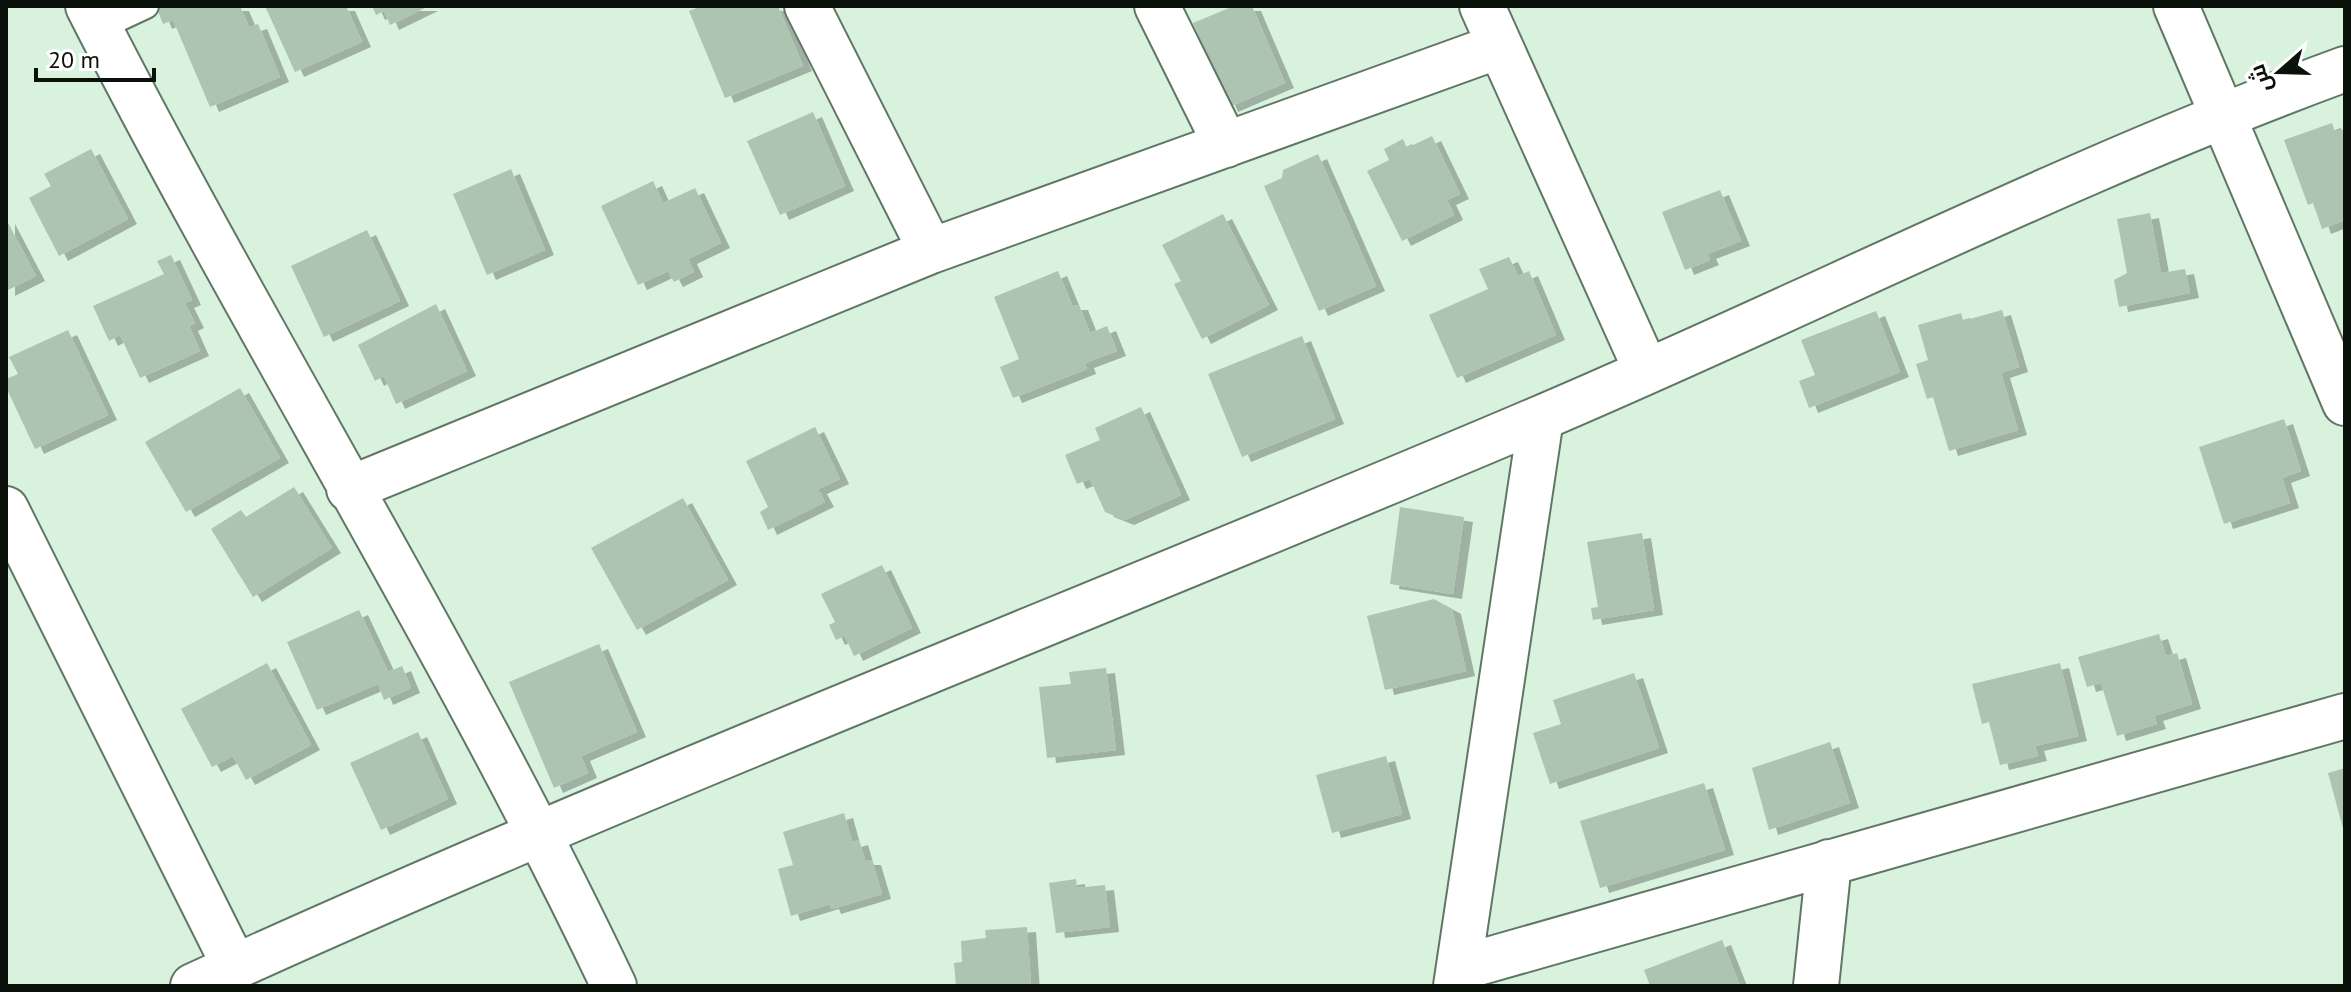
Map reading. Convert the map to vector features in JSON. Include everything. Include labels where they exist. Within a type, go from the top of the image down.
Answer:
[{"type":"street","points":[[807,6],[931,251]]},
{"type":"street","points":[[1157,6],[1226,145]]},
{"type":"street","points":[[1482,6],[1646,370]]},
{"type":"street","points":[[2176,6],[2345,403]]},
{"type":"street","points":[[93,17],[349,489],[542,834],[614,986]]},
{"type":"street","points":[[349,489],[931,251],[1499,46]]},
{"type":"street","points":[[193,986],[901,681],[1541,418],[2221,115],[2345,69]]},
{"type":"street","points":[[1541,418],[1458,977],[1829,862],[2345,716]]},
{"type":"street","points":[[6,509],[235,967]]},
{"type":"street","points":[[1816,986],[1829,862]]},
{"type":"lane","points":[[93,17],[146,6]]},
{"type":"building","points":[[156,6],[240,6],[249,27],[258,24],[280,77],[210,107],[173,20],[163,24]]},
{"type":"building","points":[[265,6],[346,6],[362,42],[295,72]]},
{"type":"building","points":[[372,6],[429,6],[390,25],[384,11],[376,15]]},
{"type":"building","points":[[702,6],[778,6],[803,66],[725,98],[689,11]]},
{"type":"building","points":[[1234,6],[1252,6],[1285,83],[1229,107],[1193,23]]},
{"type":"building","points":[[813,112],[845,186],[780,215],[747,141]]},
{"type":"building","points":[[2332,123],[2335,132],[2345,129],[2345,220],[2322,229],[2313,203],[2308,205],[2284,140]]},
{"type":"building","points":[[1432,136],[1460,194],[1447,200],[1454,215],[1402,241],[1367,171],[1389,160],[1384,149],[1403,139],[1407,148]]},
{"type":"building","points":[[91,149],[128,219],[59,256],[29,198],[51,186],[44,174]]},
{"type":"building","points":[[1318,154],[1376,286],[1319,311],[1264,186],[1282,178],[1283,170]]},
{"type":"building","points":[[511,169],[545,250],[487,275],[453,194]]},
{"type":"building","points":[[653,181],[663,203],[695,188],[721,243],[688,259],[694,272],[674,282],[668,271],[638,285],[601,206]]},
{"type":"building","points":[[1720,190],[1741,241],[1707,254],[1710,260],[1685,270],[1662,212]]},
{"type":"building","points":[[2150,213],[2161,273],[2185,269],[2190,293],[2119,307],[2114,280],[2127,273],[2117,219]]},
{"type":"building","points":[[1223,214],[1269,305],[1202,339],[1174,284],[1181,281],[1162,245]]},
{"type":"building","points":[[6,219],[36,276],[6,291]]},
{"type":"building","points":[[367,230],[400,301],[324,337],[291,266]]},
{"type":"building","points":[[171,255],[192,300],[185,303],[195,323],[189,326],[200,351],[140,378],[120,335],[109,341],[93,306],[164,274],[157,261]]},
{"type":"building","points":[[1509,257],[1518,276],[1529,271],[1556,335],[1457,378],[1429,315],[1488,289],[1479,269]]},
{"type":"building","points":[[1058,271],[1072,305],[1079,305],[1090,333],[1107,326],[1117,351],[1085,363],[1087,369],[1013,398],[1000,367],[1019,359],[994,297]]},
{"type":"building","points":[[436,304],[467,371],[396,404],[384,376],[375,381],[358,345]]},
{"type":"building","points":[[2002,310],[2019,367],[2001,373],[2018,430],[1949,451],[1933,397],[1927,399],[1916,364],[1928,360],[1918,325],[1961,313],[1963,321]]},
{"type":"building","points":[[1876,311],[1900,372],[1809,408],[1799,381],[1815,375],[1801,340]]},
{"type":"building","points":[[68,330],[108,415],[35,449],[6,387],[6,379],[18,374],[9,357]]},
{"type":"building","points":[[1302,336],[1335,419],[1242,457],[1208,374]]},
{"type":"building","points":[[240,388],[280,458],[186,512],[145,442]]},
{"type":"building","points":[[1141,407],[1181,495],[1125,520],[1105,512],[1090,479],[1077,484],[1065,455],[1100,440],[1095,428]]},
{"type":"building","points":[[2284,419],[2301,471],[2282,478],[2290,503],[2224,524],[2199,447]]},
{"type":"building","points":[[815,427],[840,479],[818,489],[825,502],[768,530],[760,512],[768,507],[746,461]]},
{"type":"building","points":[[294,487],[332,548],[253,597],[211,529],[241,510],[246,517]]},
{"type":"building","points":[[683,498],[728,580],[637,630],[591,548]]},
{"type":"building","points":[[1400,507],[1464,517],[1453,594],[1390,584]]},
{"type":"building","points":[[1642,533],[1654,610],[1593,620],[1591,608],[1598,607],[1587,542]]},
{"type":"building","points":[[882,565],[912,628],[854,656],[845,636],[836,640],[829,625],[835,622],[821,594]]},
{"type":"building","points":[[1434,599],[1452,609],[1466,671],[1385,690],[1367,616]]},
{"type":"building","points":[[359,610],[388,672],[402,666],[411,688],[384,700],[378,684],[317,710],[287,642]]},
{"type":"building","points":[[2159,634],[2166,656],[2177,653],[2192,704],[2154,716],[2157,724],[2117,736],[2101,683],[2087,687],[2078,657]]},
{"type":"building","points":[[599,644],[637,732],[581,756],[588,773],[554,788],[509,682]]},
{"type":"building","points":[[267,663],[311,745],[246,780],[233,756],[212,767],[181,709]]},
{"type":"building","points":[[2060,663],[2078,736],[2035,746],[2038,756],[2000,765],[1989,722],[1982,724],[1972,684]]},
{"type":"building","points":[[1106,668],[1116,750],[1047,758],[1039,687],[1071,684],[1069,672]]},
{"type":"building","points":[[1634,673],[1659,748],[1550,784],[1533,733],[1561,724],[1553,700]]},
{"type":"building","points":[[418,732],[448,799],[381,830],[350,763]]},
{"type":"building","points":[[1830,742],[1850,803],[1769,830],[1752,768]]},
{"type":"building","points":[[1386,756],[1402,814],[1332,833],[1316,775]]},
{"type":"building","points":[[2345,768],[2345,832],[2344,832],[2328,773]]},
{"type":"building","points":[[1704,783],[1725,850],[1600,888],[1580,821]]},
{"type":"building","points":[[844,813],[852,842],[859,840],[865,860],[872,860],[882,894],[832,909],[830,904],[791,916],[778,869],[793,865],[783,832]]},
{"type":"building","points":[[1076,879],[1077,888],[1105,885],[1110,927],[1056,933],[1049,883]]},
{"type":"building","points":[[1027,927],[1031,986],[956,986],[954,963],[962,962],[961,941],[986,938],[985,930]]},
{"type":"building","points":[[1722,940],[1740,986],[1650,986],[1644,970]]}]
